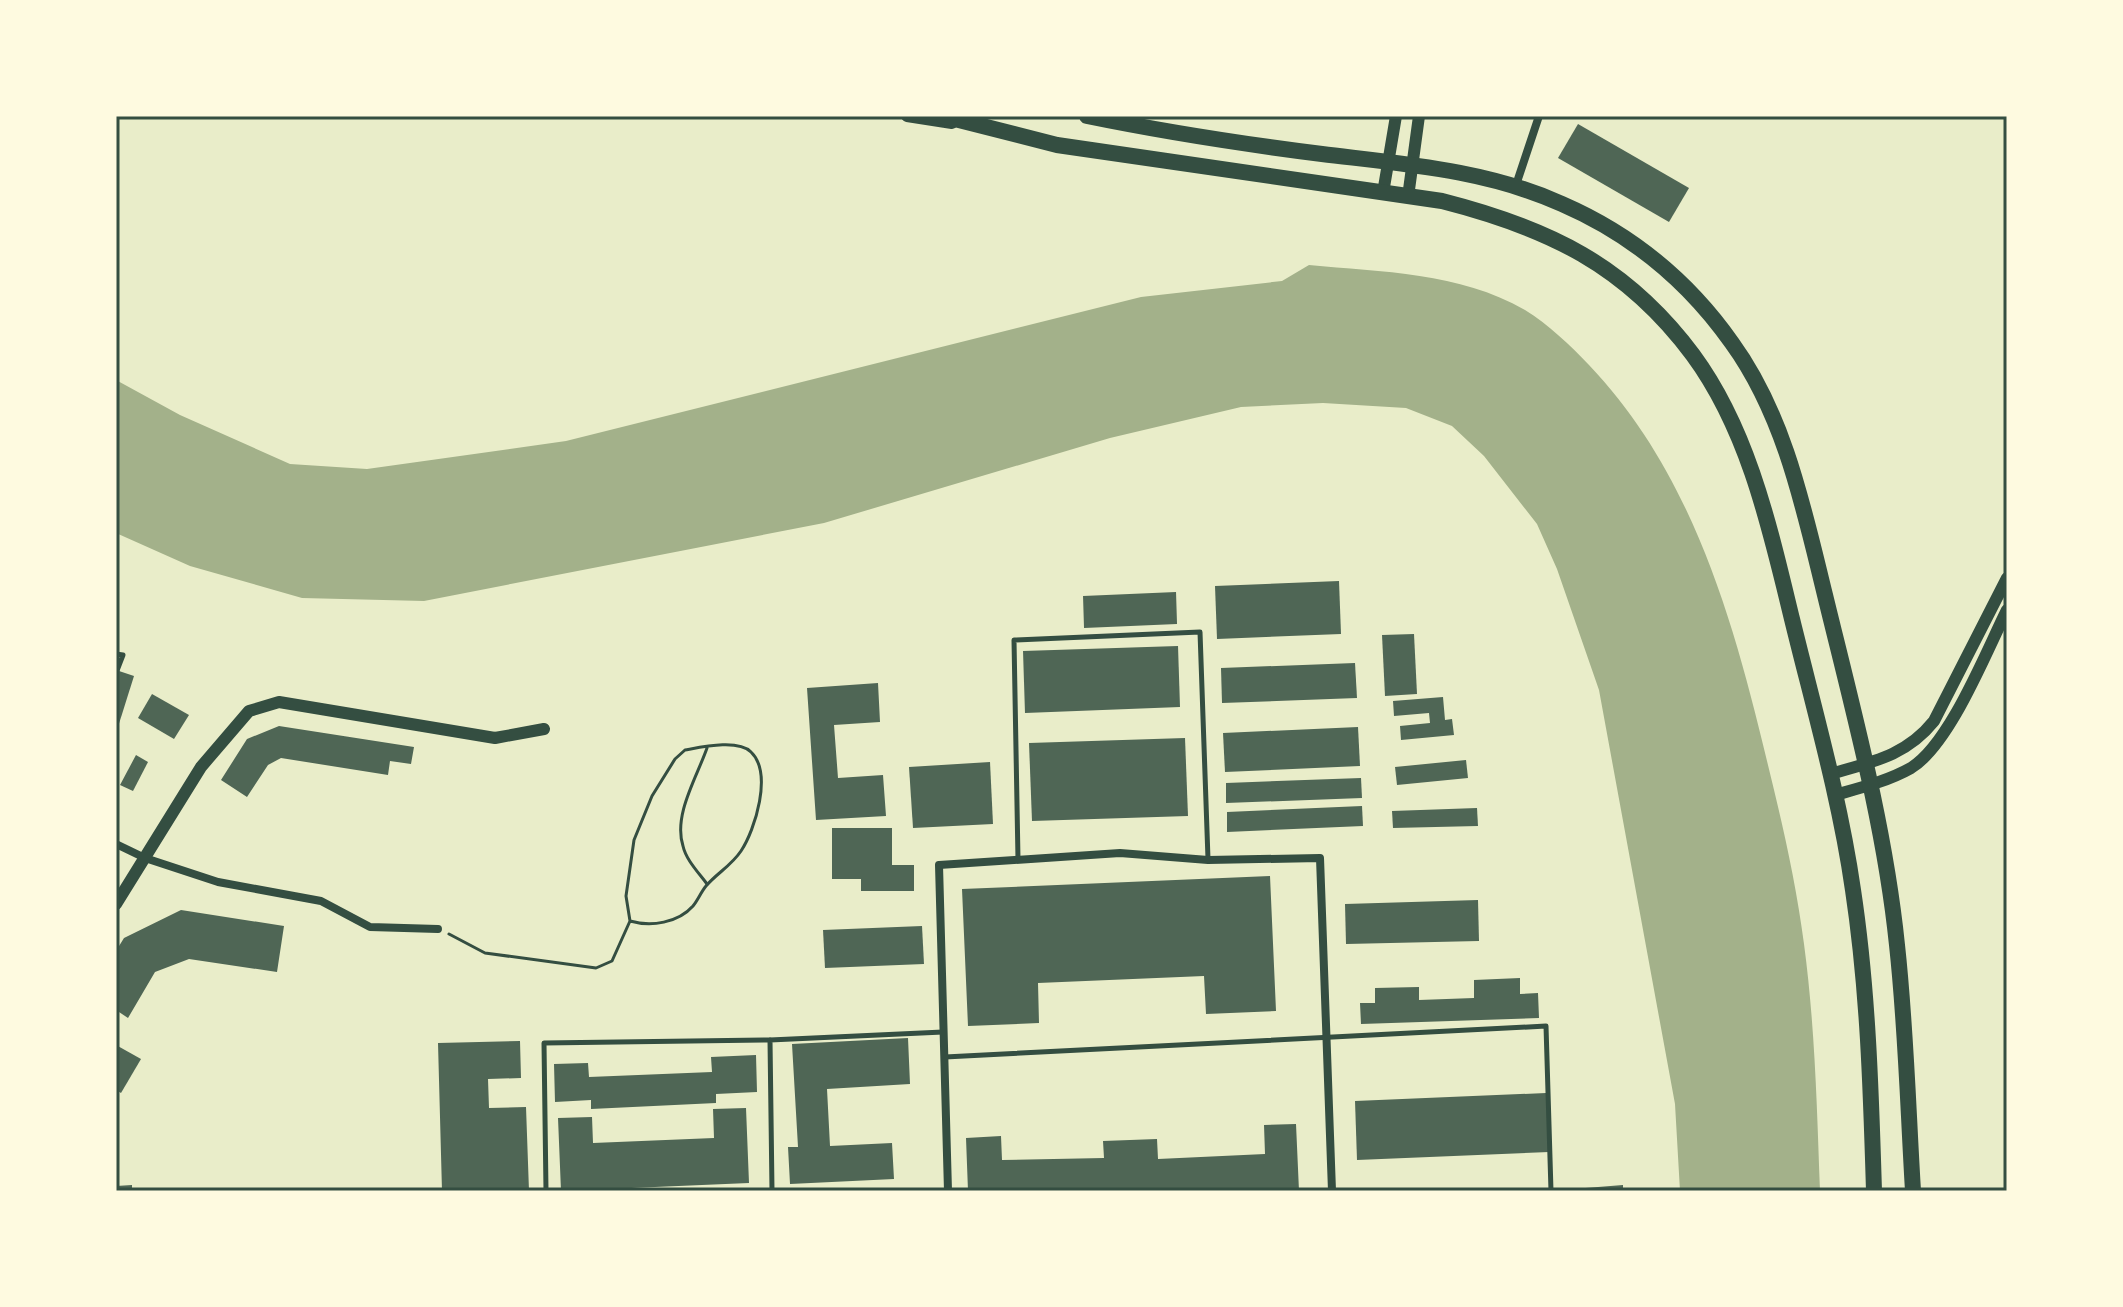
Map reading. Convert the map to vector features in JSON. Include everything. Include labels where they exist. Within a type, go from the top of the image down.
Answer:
[{"type":"main road","points":[[943,116],[965,125],[1057,145],[1383,193],[1498,215],[1559,240],[1629,287],[1692,354],[1716,390],[1750,468],[1784,586],[1835,795],[1853,889],[1862,963],[1874,1191]]},
{"type":"main road","points":[[1087,116],[1145,128],[1414,165],[1516,185],[1591,218],[1641,249],[1686,287],[1734,345],[1765,400],[1787,458],[1871,784],[1897,942],[1913,1191]]},
{"type":"street","points":[[907,116],[965,125]]},
{"type":"street","points":[[1383,193],[1396,116]]},
{"type":"street","points":[[1408,197],[1419,116]]},
{"type":"street","points":[[1516,185],[1539,116]]},
{"type":"street","points":[[1830,774],[1908,748],[1934,721],[2007,578]]},
{"type":"street","points":[[1835,795],[1911,767],[1944,734],[2007,610]]},
{"type":"street","points":[[116,904],[201,767],[249,711],[279,702],[495,738],[544,729]]},
{"type":"street","points":[[116,844],[145,858],[218,882],[321,901],[370,927],[438,929]]},
{"type":"street","points":[[948,1191],[939,865],[1120,853],[1208,860],[1320,858],[1332,1191]]},
{"type":"lane","points":[[1018,860],[1014,640],[1200,632],[1208,860]]},
{"type":"lane","points":[[116,654],[123,655],[116,673]]},
{"type":"lane","points":[[945,1057],[1546,1026],[1551,1191]]},
{"type":"lane","points":[[546,1191],[544,1043],[770,1040],[944,1032]]},
{"type":"lane","points":[[770,1040],[772,1191]]},
{"type":"path","points":[[438,929],[485,953],[596,968],[612,961],[630,921],[626,896],[634,840],[652,796],[675,759],[685,750],[731,745],[749,750],[759,763],[760,782],[751,831],[741,851],[726,871],[707,885],[692,908],[679,917],[652,924],[630,921]]},
{"type":"path","points":[[707,748],[689,794],[681,836],[683,850],[707,885]]},
{"type":"shaded area","points":[[1309,265],[1392,272],[1447,281],[1500,297],[1525,310],[1559,336],[1589,365],[1625,407],[1682,500],[1704,550],[1739,654],[1797,898],[1808,975],[1820,1191],[1680,1191],[1675,1104],[1599,690],[1557,569],[1537,524],[1484,456],[1452,426],[1406,408],[1323,403],[1241,407],[1110,438],[824,523],[424,601],[302,598],[190,566],[116,533],[116,380],[180,415],[290,464],[367,469],[566,441],[1141,297],[1282,281]]},
{"type":"building","points":[[1578,124],[1689,188],[1669,222],[1558,158]]},
{"type":"building","points":[[1339,581],[1341,634],[1217,639],[1215,586]]},
{"type":"building","points":[[1176,592],[1177,624],[1084,628],[1083,596]]},
{"type":"building","points":[[1414,634],[1417,694],[1385,696],[1382,635]]},
{"type":"building","points":[[1178,646],[1180,707],[1025,713],[1023,651]]},
{"type":"building","points":[[1355,663],[1357,698],[1222,703],[1221,668]]},
{"type":"building","points":[[119,671],[134,676],[117,730],[116,679]]},
{"type":"building","points":[[878,683],[880,722],[834,725],[838,778],[883,775],[886,816],[816,820],[807,688]]},
{"type":"building","points":[[152,694],[189,715],[174,739],[138,718]]},
{"type":"building","points":[[1443,697],[1445,720],[1452,719],[1454,735],[1401,740],[1400,726],[1430,723],[1429,713],[1394,716],[1393,701]]},
{"type":"building","points":[[279,726],[414,747],[411,764],[390,761],[388,775],[281,758],[268,765],[247,797],[221,780],[247,739]]},
{"type":"building","points":[[1358,727],[1360,766],[1225,772],[1223,733]]},
{"type":"building","points":[[1185,738],[1188,816],[1032,821],[1029,743]]},
{"type":"building","points":[[136,755],[148,762],[133,791],[120,785]]},
{"type":"building","points":[[1466,760],[1468,778],[1397,785],[1395,767]]},
{"type":"building","points":[[990,762],[993,824],[913,828],[909,767]]},
{"type":"building","points":[[1361,778],[1362,798],[1226,803],[1226,783]]},
{"type":"building","points":[[1362,806],[1363,826],[1227,832],[1227,812]]},
{"type":"building","points":[[1477,808],[1478,826],[1393,828],[1392,811]]},
{"type":"building","points":[[832,828],[892,828],[892,865],[914,865],[914,891],[861,891],[861,879],[832,879]]},
{"type":"building","points":[[1270,876],[1276,1011],[1206,1014],[1204,976],[1038,983],[1039,1023],[968,1026],[962,889]]},
{"type":"building","points":[[1478,900],[1479,941],[1346,944],[1345,904]]},
{"type":"building","points":[[181,910],[284,926],[277,972],[189,959],[155,972],[128,1018],[116,1010],[116,951],[124,938]]},
{"type":"building","points":[[922,926],[924,964],[825,968],[823,930]]},
{"type":"building","points":[[1520,978],[1520,994],[1538,993],[1539,1018],[1361,1024],[1360,1003],[1375,1003],[1375,988],[1419,987],[1419,1000],[1474,998],[1474,980]]},
{"type":"building","points":[[908,1038],[910,1084],[827,1089],[830,1146],[892,1143],[894,1179],[790,1184],[788,1147],[798,1147],[792,1044]]},
{"type":"building","points":[[520,1041],[521,1078],[488,1079],[489,1108],[526,1107],[529,1191],[442,1191],[438,1043]]},
{"type":"building","points":[[116,1045],[141,1059],[121,1093],[116,1090]]},
{"type":"building","points":[[756,1055],[757,1092],[716,1094],[716,1103],[591,1109],[591,1100],[555,1102],[554,1064],[588,1063],[589,1077],[712,1072],[711,1057]]},
{"type":"building","points":[[1546,1093],[1549,1152],[1357,1160],[1355,1101]]},
{"type":"building","points":[[746,1108],[749,1183],[561,1191],[558,1118],[592,1117],[593,1143],[714,1138],[713,1109]]},
{"type":"building","points":[[1296,1124],[1299,1191],[968,1191],[966,1138],[1001,1136],[1002,1160],[1104,1158],[1103,1141],[1157,1139],[1158,1159],[1265,1154],[1264,1125]]},
{"type":"building","points":[[132,1185],[132,1191],[116,1191],[116,1186]]},
{"type":"building","points":[[1623,1185],[1623,1191],[1573,1189]]}]
